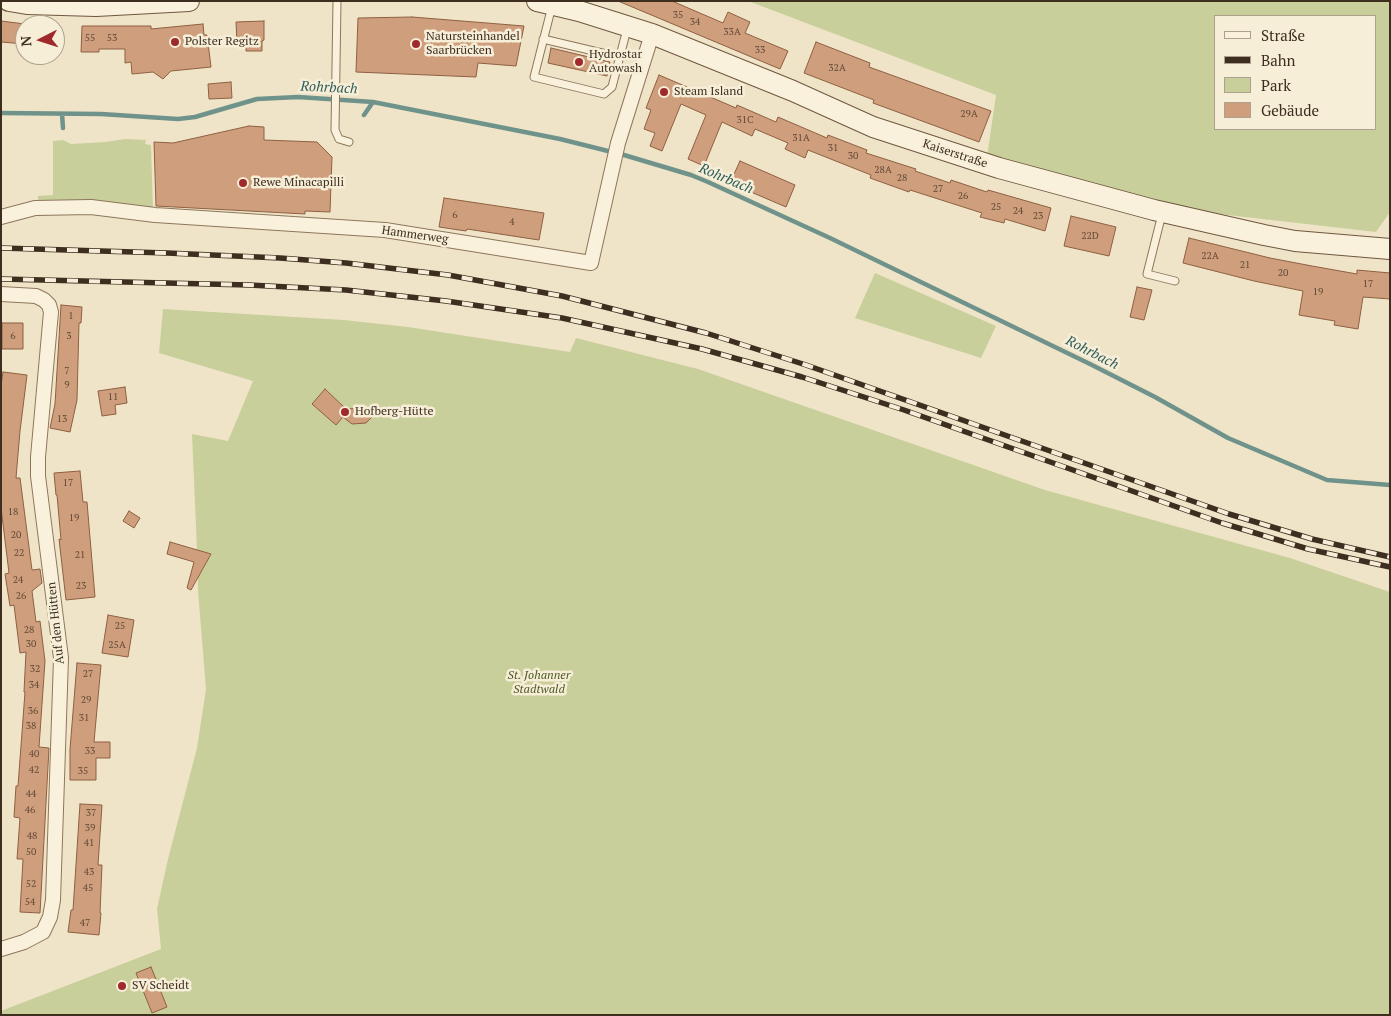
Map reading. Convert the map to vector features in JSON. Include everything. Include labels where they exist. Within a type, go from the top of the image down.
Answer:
[{"type":"main road","points":[[9,1],[27,4],[96,6],[189,1]]},
{"type":"main road","name":"Kaiserstraße","points":[[545,3],[579,10],[652,34],[793,91],[873,127],[999,168],[1163,212],[1280,238],[1390,249]]},
{"type":"street","name":"Hammerweg","points":[[1,217],[35,208],[91,207],[155,215],[385,230],[591,263],[618,143],[652,34]]},
{"type":"street","name":"Auf den Hütten","points":[[1,294],[36,296],[44,300],[51,312],[38,457],[38,476],[61,658],[53,900],[50,916],[43,932],[24,942],[1,949]]},
{"type":"lane","points":[[337,1],[335,130],[339,138],[349,142]]},
{"type":"lane","points":[[545,3],[543,39],[534,77],[604,94],[612,87],[627,26]]},
{"type":"lane","points":[[543,39],[619,57]]},
{"type":"lane","points":[[1163,212],[1146,274],[1175,281]]},
{"type":"green space","points":[[748,1],[1390,1],[1390,212],[1376,232],[1201,212],[987,157],[996,95]]},
{"type":"green space","points":[[125,139],[146,140],[145,144],[151,145],[153,209],[114,203],[38,201],[38,196],[53,195],[53,141],[63,140],[71,144]]},
{"type":"green space","points":[[875,273],[996,326],[981,358],[855,318]]},
{"type":"green space","name":"St. Johanner Stadtwald","points":[[163,309],[344,320],[408,327],[570,352],[576,338],[698,369],[1045,490],[1290,558],[1390,592],[1390,1015],[1,1015],[1,1011],[161,949],[157,909],[197,748],[206,689],[198,576],[211,554],[197,550],[192,434],[228,441],[253,381],[159,353]]},
{"type":"building","points":[[618,1],[672,1],[723,23],[728,12],[750,22],[745,33],[788,51],[780,69]]},
{"type":"building","points":[[412,17],[524,26],[516,66],[478,63],[476,77],[356,72],[358,18]]},
{"type":"building","points":[[1,21],[15,23],[15,43],[1,42]]},
{"type":"building","points":[[264,21],[262,51],[246,51],[246,41],[237,42],[236,22]]},
{"type":"building","points":[[203,24],[204,35],[207,35],[211,67],[171,71],[163,79],[153,72],[132,74],[131,62],[125,63],[125,49],[99,49],[99,52],[81,52],[82,26],[151,26],[151,29]]},
{"type":"building","points":[[816,42],[870,63],[869,67],[991,111],[979,142],[873,103],[874,100],[804,73]]},
{"type":"building","name":"Hydrostar Autowash","points":[[551,48],[610,62],[607,76],[548,63]]},
{"type":"building","points":[[659,75],[736,108],[737,105],[776,122],[778,117],[827,138],[828,135],[867,150],[866,153],[916,169],[915,171],[950,183],[951,180],[987,192],[988,190],[1051,208],[1045,231],[1005,219],[1004,223],[980,217],[982,213],[910,190],[909,192],[870,178],[871,175],[808,150],[805,158],[785,149],[788,143],[755,129],[752,136],[722,122],[704,166],[688,159],[706,115],[681,104],[662,151],[650,146],[655,133],[644,129],[651,110],[646,108]]},
{"type":"building","points":[[231,82],[232,98],[209,99],[208,84]]},
{"type":"building","name":"Rewe Minacapilli","points":[[249,126],[264,127],[264,140],[317,142],[332,157],[330,212],[305,211],[305,214],[156,206],[154,142],[173,143]]},
{"type":"building","points":[[740,161],[795,185],[786,207],[730,183]]},
{"type":"building","points":[[444,198],[544,213],[539,240],[467,229],[466,231],[439,227]]},
{"type":"building","points":[[1071,216],[1116,227],[1109,256],[1064,246]]},
{"type":"building","points":[[1189,238],[1270,258],[1357,274],[1357,270],[1390,273],[1390,299],[1363,297],[1358,329],[1334,325],[1335,321],[1299,315],[1303,291],[1183,263]]},
{"type":"building","points":[[1137,287],[1152,290],[1144,320],[1130,317]]},
{"type":"building","points":[[61,305],[82,307],[81,323],[79,323],[77,400],[70,432],[50,428],[55,404]]},
{"type":"building","points":[[2,323],[23,323],[23,349],[2,349]]},
{"type":"building","points":[[3,372],[27,375],[16,478],[20,478],[32,570],[40,569],[42,583],[32,591],[36,622],[40,621],[45,661],[39,747],[49,748],[40,913],[20,912],[23,859],[17,859],[20,818],[14,817],[25,692],[26,652],[20,653],[14,605],[10,606],[5,574],[9,573],[1,508],[1,385]]},
{"type":"building","points":[[125,387],[127,403],[115,405],[116,414],[102,416],[98,391]]},
{"type":"building","name":"Hofberg-Hütte","points":[[325,389],[346,409],[365,408],[374,415],[366,423],[352,424],[343,417],[336,425],[312,404]]},
{"type":"building","points":[[80,471],[83,502],[87,502],[95,597],[66,600],[54,473]]},
{"type":"building","points":[[129,511],[140,518],[134,528],[123,521]]},
{"type":"building","points":[[170,542],[211,554],[191,590],[187,588],[194,562],[167,554]]},
{"type":"building","points":[[108,615],[134,620],[128,657],[102,653]]},
{"type":"building","points":[[77,663],[101,665],[94,742],[110,742],[110,758],[96,758],[96,780],[70,780],[70,749]]},
{"type":"building","points":[[80,804],[102,805],[98,865],[102,865],[99,935],[68,932],[71,910],[73,910]]},
{"type":"building","points":[[151,967],[167,1007],[152,1013],[136,973]]},
{"type":"waterway","name":"Rohrbach","points":[[1,113],[101,114],[178,119],[195,117],[257,99],[298,97],[373,102],[560,139],[624,155],[691,175],[830,238],[1090,364],[1155,397],[1228,438],[1327,480],[1390,485]]},
{"type":"waterway","points":[[364,115],[373,102]]},
{"type":"waterway","points":[[62,114],[63,128]]},
{"type":"railway","points":[[1,248],[167,253],[346,263],[448,275],[562,296],[706,333],[806,365],[1229,514],[1312,539],[1390,557]]},
{"type":"railway","points":[[1,279],[249,285],[346,290],[446,301],[562,318],[702,349],[802,377],[904,410],[1222,523],[1308,549],[1390,567]]},
{"type":"place","name":"Polster Regitz","points":[[175,42]]},
{"type":"place","name":"Natursteinhandel Saarbrücken","points":[[416,44]]},
{"type":"place","name":"Hydrostar Autowash","points":[[579,62]]},
{"type":"place","name":"Steam Island","points":[[664,92]]},
{"type":"place","name":"Rewe Minacapilli","points":[[243,183]]},
{"type":"place","name":"Hofberg-Hütte","points":[[345,412]]},
{"type":"place","name":"SV Scheidt","points":[[122,986]]}]
